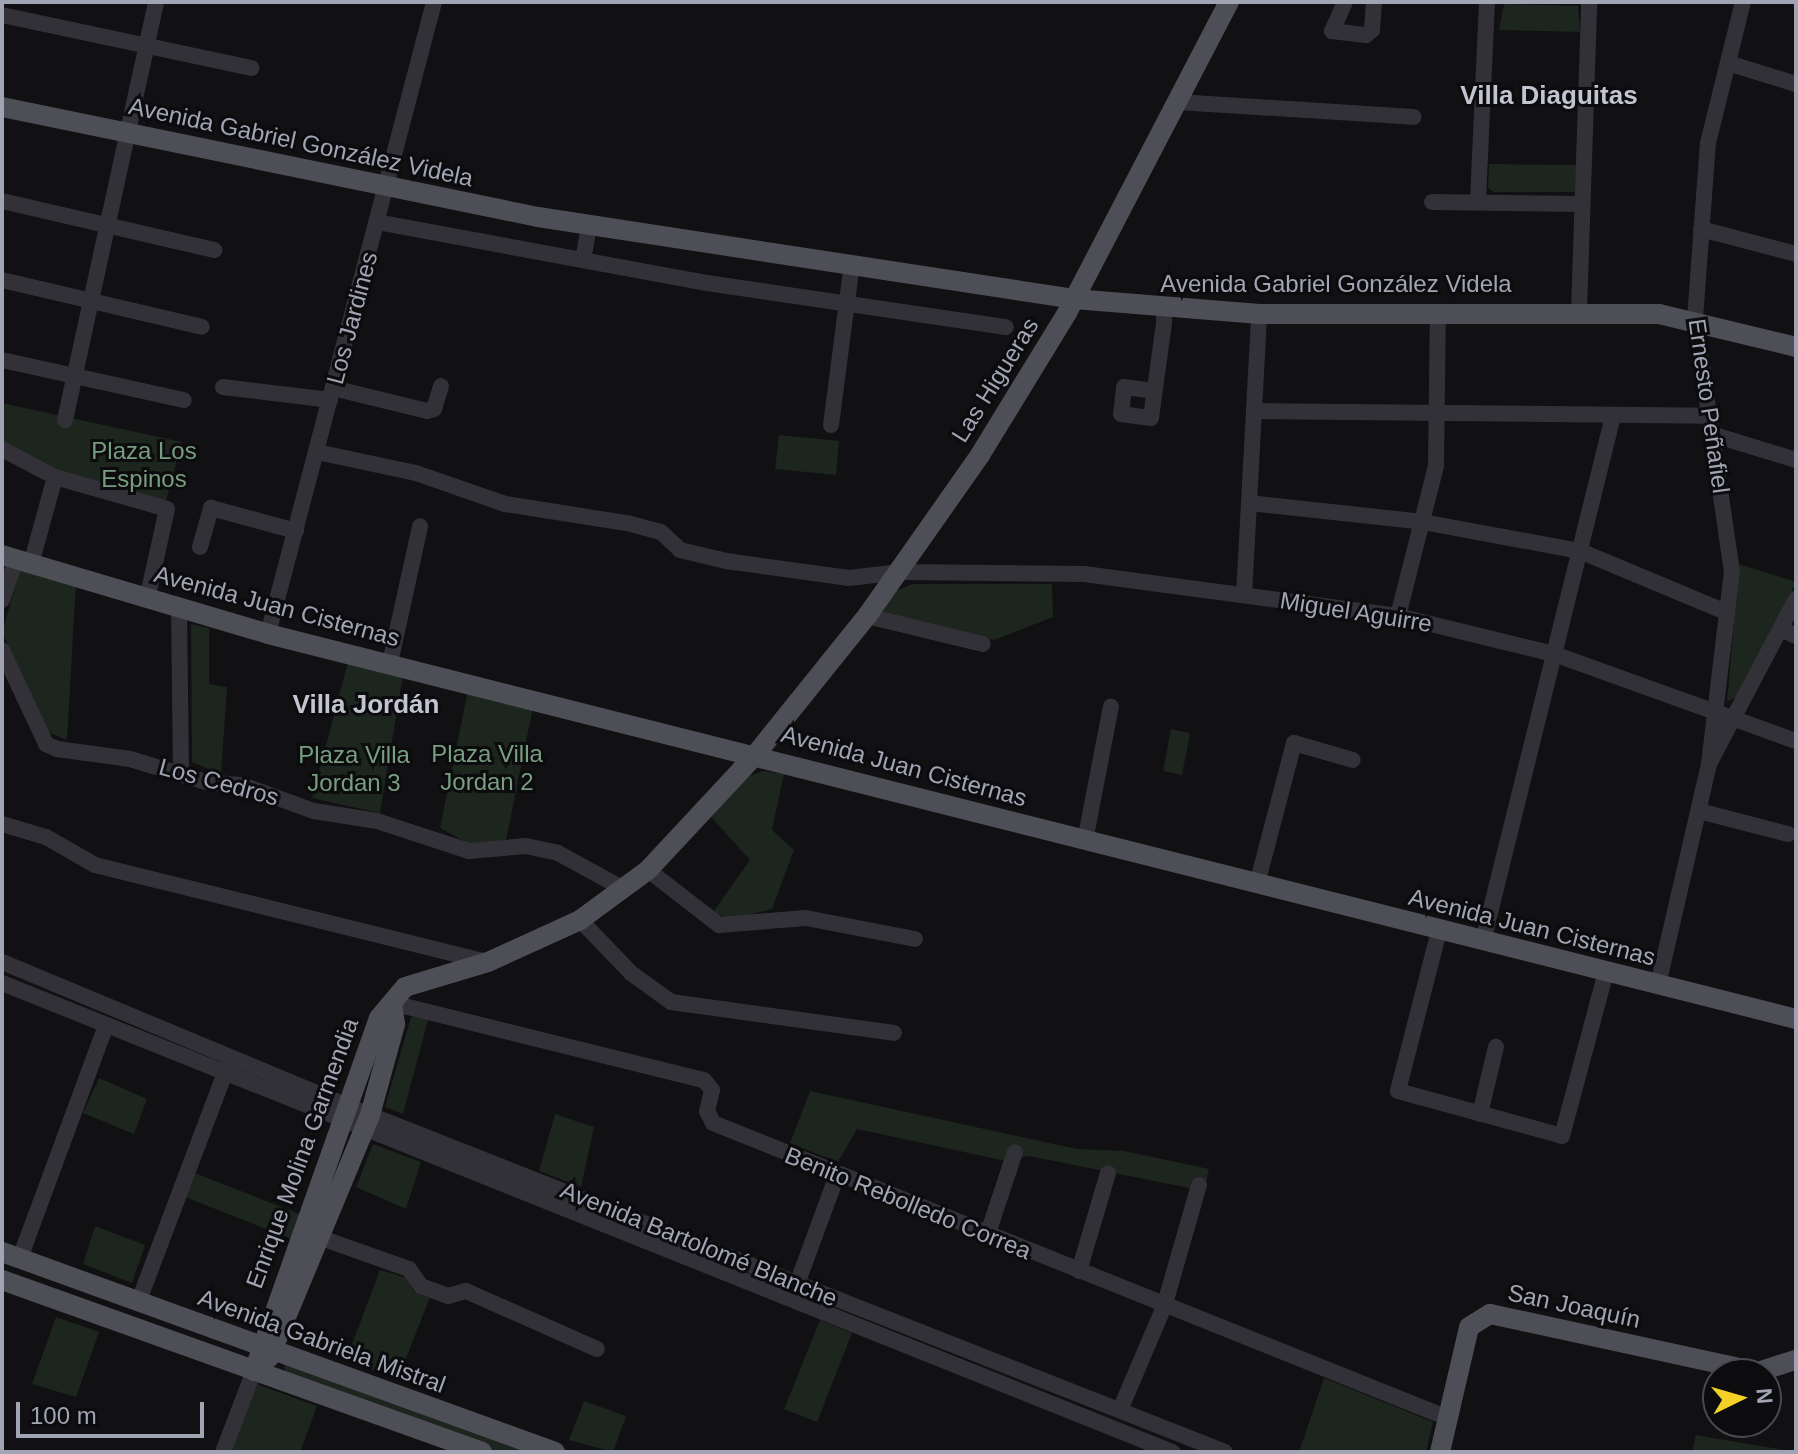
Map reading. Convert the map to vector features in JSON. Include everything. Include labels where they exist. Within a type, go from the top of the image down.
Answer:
[{"type":"main road","name":"Las Higueras","points":[[756,754],[900,572],[1074,299],[1229,2]]},
{"type":"main road","name":"Avenida Gabriel González Videla","points":[[2,107],[387,188],[589,225],[1074,299],[1164,310],[1259,314],[1579,311],[1695,319],[1796,347]]},
{"type":"main road","name":"Avenida Juan Cisternas","points":[[16,560],[268,634],[756,754],[1085,841],[1796,1019]]},
{"type":"main road","name":"Enrique Molina Garmendia","points":[[254,1371],[268,1349],[358,1118],[379,1018],[405,987],[488,962],[580,920],[648,870],[756,754]]},
{"type":"main road","name":"Avenida Gabriela Mistral","points":[[11,1255],[555,1452]]},
{"type":"main road","name":"Avenida Gabriela Mistral","points":[[2,1280],[482,1452]]},
{"type":"main road","name":"San Joaquín","points":[[1440,1452],[1469,1327],[1490,1314],[1758,1372],[1796,1360]]},
{"type":"street","points":[[65,420],[156,2]]},
{"type":"street","name":"Los Jardines","points":[[268,634],[434,2]]},
{"type":"street","points":[[1345,2],[1332,31],[1366,35],[1372,30],[1374,2]]},
{"type":"street","points":[[1478,200],[1487,2]]},
{"type":"street","points":[[1579,311],[1589,2]]},
{"type":"street","name":"Ernesto Peñafiel","points":[[1709,764],[1732,572],[1695,319],[1708,143],[1743,2]]},
{"type":"street","points":[[2,15],[251,68]]},
{"type":"street","points":[[1728,63],[1796,84]]},
{"type":"street","points":[[1177,102],[1414,117]]},
{"type":"street","points":[[1432,202],[1478,200],[1582,204]]},
{"type":"street","points":[[2,201],[214,250]]},
{"type":"street","points":[[377,222],[583,260],[1006,327]]},
{"type":"street","points":[[583,260],[589,225]]},
{"type":"street","points":[[1701,229],[1796,254]]},
{"type":"street","points":[[831,425],[852,264]]},
{"type":"street","points":[[2,280],[202,327]]},
{"type":"street","points":[[1154,391],[1164,310]]},
{"type":"street","points":[[1398,616],[1436,466],[1438,312]]},
{"type":"street","points":[[1244,595],[1259,314]]},
{"type":"street","points":[[2,360],[184,400]]},
{"type":"street","points":[[223,387],[332,394],[427,419],[434,409],[441,386]]},
{"type":"street","points":[[1254,411],[1708,416]]},
{"type":"street","points":[[1483,941],[1613,416]]},
{"type":"street","points":[[1711,434],[1796,460]]},
{"type":"street","points":[[2,449],[55,477],[169,514],[147,599]]},
{"type":"street","name":"Miguel Aguirre","points":[[317,452],[416,473],[505,504],[661,532],[680,550],[705,558],[849,578],[900,572],[1076,574],[1398,616],[1554,654],[1738,716],[1796,741]]},
{"type":"street","points":[[2,600],[16,560],[55,477]]},
{"type":"street","points":[[1249,503],[1423,522],[1580,551],[1728,613]]},
{"type":"street","points":[[200,547],[211,508],[296,531]]},
{"type":"street","points":[[390,663],[420,526]]},
{"type":"street","points":[[1658,985],[1709,764],[1788,633],[1796,599]]},
{"type":"street","points":[[179,609],[181,771]]},
{"type":"street","points":[[867,616],[983,644]]},
{"type":"street","name":"Los Cedros","points":[[2,650],[46,744],[181,771],[330,816],[377,821],[446,846],[558,853],[624,889]]},
{"type":"street","points":[[1085,841],[1111,706]]},
{"type":"street","points":[[1257,884],[1294,743],[1353,760]]},
{"type":"street","points":[[1699,811],[1788,834]]},
{"type":"street","points":[[2,824],[46,837],[95,865],[488,962]]},
{"type":"street","points":[[648,870],[719,925],[806,918],[915,939]]},
{"type":"street","points":[[580,920],[631,973],[671,1002],[894,1033]]},
{"type":"street","points":[[1439,931],[1398,1091],[1562,1136],[1606,972]]},
{"type":"street","name":"Avenida Bartolomé Blanche","points":[[2,962],[231,1056],[358,1118]]},
{"type":"street","name":"Avenida Bartolomé Blanche","points":[[2,983],[225,1074],[358,1118],[537,1189],[1143,1447],[1172,1452]]},
{"type":"street","name":"Benito Rebolledo Correa","points":[[392,1003],[704,1080],[712,1090],[707,1111],[713,1123],[1164,1307],[1448,1418]]},
{"type":"street","points":[[11,1255],[106,1026]]},
{"type":"street","points":[[168,1051],[175,1033]]},
{"type":"street","points":[[1480,1114],[1496,1047]]},
{"type":"street","points":[[138,1303],[231,1056]]},
{"type":"street","points":[[988,1233],[1015,1152]]},
{"type":"street","points":[[1079,1271],[1108,1173]]},
{"type":"street","points":[[797,1284],[837,1175]]},
{"type":"street","points":[[1120,1410],[1164,1307],[1199,1185]]},
{"type":"street","name":"Avenida Bartolomé Blanche","points":[[537,1189],[797,1284],[1225,1452]]},
{"type":"street","points":[[312,1235],[409,1269],[421,1286],[448,1296],[466,1291],[597,1349]]},
{"type":"street","points":[[63,1302],[72,1279]]},
{"type":"street","name":"Enrique Molina Garmendia","points":[[223,1452],[254,1371]]},
{"type":"green space","points":[[1504,4],[1578,6],[1580,32],[1499,30]]},
{"type":"green space","points":[[1489,164],[1577,165],[1575,192],[1494,192],[1488,188]]},
{"type":"green space","name":"Plaza Los Espinos","points":[[2,403],[182,442],[166,501],[58,470],[2,441]]},
{"type":"green space","points":[[779,435],[839,441],[836,475],[775,469]]},
{"type":"green space","points":[[1739,564],[1796,582],[1738,696],[1727,702]]},
{"type":"green space","points":[[21,567],[76,583],[67,740],[47,732],[2,632]]},
{"type":"green space","points":[[912,584],[1052,584],[1053,617],[994,640],[880,615],[896,591]]},
{"type":"green space","points":[[191,624],[209,628],[209,684],[227,687],[221,774],[192,762]]},
{"type":"green space","name":"Plaza Villa Jordan 3","points":[[348,662],[403,675],[380,813],[312,798]]},
{"type":"green space","name":"Plaza Villa Jordan 2","points":[[468,690],[533,707],[505,846],[476,848],[440,828]]},
{"type":"green space","points":[[1171,729],[1190,733],[1182,775],[1163,771]]},
{"type":"green space","points":[[763,771],[784,774],[772,830],[794,850],[772,909],[730,919],[713,912],[750,860],[711,817],[743,778]]},
{"type":"green space","points":[[418,1015],[428,1020],[403,1114],[385,1107],[411,1017]]},
{"type":"green space","points":[[99,1078],[147,1099],[134,1134],[83,1113]]},
{"type":"green space","points":[[810,1091],[1077,1149],[1124,1151],[1209,1169],[1204,1191],[1029,1156],[1006,1161],[857,1129],[838,1162],[790,1143]]},
{"type":"green space","points":[[555,1114],[594,1127],[581,1187],[539,1171]]},
{"type":"green space","points":[[373,1144],[421,1162],[406,1209],[356,1187]]},
{"type":"green space","points":[[195,1173],[304,1216],[294,1240],[185,1197]]},
{"type":"green space","points":[[95,1226],[145,1245],[132,1283],[83,1264]]},
{"type":"green space","points":[[380,1270],[407,1278],[414,1292],[430,1297],[398,1379],[346,1360]]},
{"type":"green space","points":[[56,1317],[99,1332],[76,1397],[32,1384]]},
{"type":"green space","points":[[820,1320],[852,1333],[817,1422],[784,1409]]},
{"type":"green space","points":[[291,1364],[536,1452],[500,1452],[286,1374],[284,1366]]},
{"type":"green space","points":[[1324,1378],[1433,1422],[1426,1452],[1299,1452]]},
{"type":"green space","points":[[256,1384],[317,1406],[300,1452],[231,1452]]},
{"type":"green space","points":[[584,1401],[626,1416],[613,1452],[569,1440]]},
{"type":"green space","points":[[1696,1435],[1796,1452],[1692,1452]]},
{"type":"district","name":"Villa Diaguitas","points":[[1549,96]]},
{"type":"district","name":"Villa Jordán","points":[[366,705]]}]
